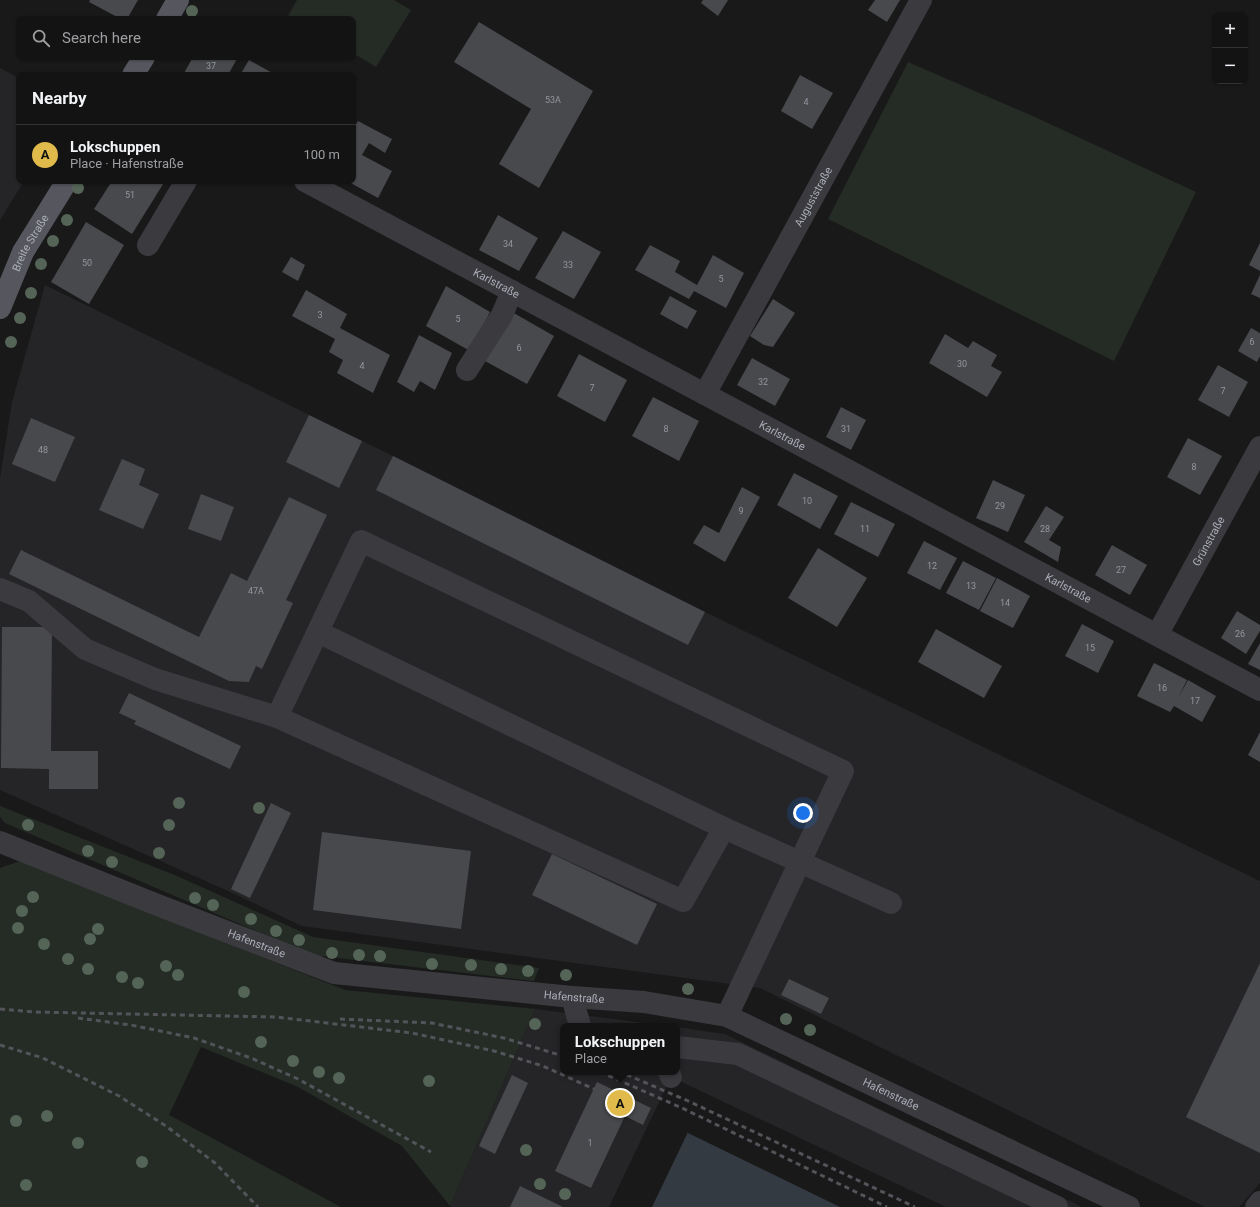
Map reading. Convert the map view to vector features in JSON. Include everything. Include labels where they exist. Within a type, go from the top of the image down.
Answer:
[{"type":"main road","points":[[169,16],[178,0]]},
{"type":"main road","points":[[135,72],[142,60]]},
{"type":"main road","name":"Breite Straße","points":[[0,308],[23,252],[65,184]]},
{"type":"street","name":"Auguststraße","points":[[705,394],[922,0]]},
{"type":"street","points":[[148,245],[184,184]]},
{"type":"street","name":"Karlstraße","points":[[311,184],[1260,690]]},
{"type":"street","points":[[467,370],[502,315],[512,291]]},
{"type":"street","name":"Grünstraße","points":[[1158,635],[1260,447]]},
{"type":"street","points":[[277,717],[361,541],[843,771],[727,1016]]},
{"type":"street","points":[[0,590],[29,601],[85,649],[155,680],[277,717],[683,901],[724,828]]},
{"type":"street","points":[[318,632],[724,828],[892,903]]},
{"type":"street","name":"Hafenstraße","points":[[0,842],[334,973],[572,997],[644,1002],[727,1016],[1129,1207]]},
{"type":"street","points":[[572,997],[579,1023]]},
{"type":"street","points":[[680,1047],[738,1054],[1057,1207]]},
{"type":"street","points":[[1256,1207],[1260,1202]]},
{"type":"shaded area","points":[[297,0],[394,0],[411,10],[376,67],[356,55],[356,16],[288,16]]},
{"type":"shaded area","points":[[908,62],[1035,117],[1196,192],[1114,361],[828,219]]},
{"type":"shaded area","points":[[0,68],[16,76],[16,184],[22,184],[0,220]]},
{"type":"shaded area","points":[[45,285],[393,456],[705,612],[1260,881],[1260,1183],[1239,1207],[1205,1207],[760,988],[302,926],[228,891],[0,790],[0,478],[12,402]]},
{"type":"shaded area","points":[[0,806],[177,876],[313,937],[539,968],[534,981],[312,955],[5,823],[0,817]]},
{"type":"shaded area","points":[[20,861],[345,990],[535,1009],[450,1206],[402,1146],[298,1087],[201,1047],[169,1115],[341,1207],[0,1207],[0,868]]},
{"type":"shaded area","points":[[535,1009],[645,1023],[560,1023],[560,1075],[680,1075],[680,1027],[725,1034],[1082,1207],[946,1207],[671,1077],[609,1207],[450,1206]]},
{"type":"shaded area","points":[[688,1133],[840,1207],[652,1207]]},
{"type":"building","points":[[90,0],[138,0],[129,16],[115,16],[89,2]]},
{"type":"building","points":[[703,0],[728,0],[718,16],[701,3]]},
{"type":"building","points":[[875,0],[900,0],[887,22],[868,10]]},
{"type":"building","points":[[479,22],[593,91],[539,188],[499,164],[531,109],[454,62]]},
{"type":"building","points":[[191,60],[236,60],[230,72],[185,72]]},
{"type":"building","points":[[249,60],[271,72],[242,72]]},
{"type":"building","points":[[800,75],[833,93],[812,129],[781,111]]},
{"type":"building","points":[[358,121],[392,139],[385,153],[369,143],[362,155],[392,171],[378,198],[352,184],[356,184],[356,124]]},
{"type":"building","points":[[110,184],[163,184],[132,234],[94,209]]},
{"type":"building","points":[[498,215],[538,238],[519,271],[479,250]]},
{"type":"building","points":[[86,222],[124,245],[89,304],[51,282]]},
{"type":"building","points":[[563,231],[601,252],[574,299],[535,278]]},
{"type":"building","points":[[1260,243],[1260,271],[1249,265]]},
{"type":"building","points":[[650,245],[680,261],[675,272],[697,285],[713,255],[744,273],[726,308],[694,291],[689,299],[635,270]]},
{"type":"building","points":[[291,257],[305,265],[298,281],[282,272]]},
{"type":"building","points":[[1260,275],[1260,298],[1251,294]]},
{"type":"building","points":[[446,286],[490,312],[470,351],[426,326]]},
{"type":"building","points":[[306,290],[347,314],[340,328],[390,355],[373,393],[337,373],[343,360],[329,352],[335,339],[292,316]]},
{"type":"building","points":[[670,296],[697,311],[687,329],[660,314]]},
{"type":"building","points":[[773,299],[795,313],[773,347],[764,345],[750,336]]},
{"type":"building","points":[[512,312],[554,336],[527,384],[485,361]]},
{"type":"building","points":[[1251,328],[1260,333],[1260,356],[1257,362],[1238,351]]},
{"type":"building","points":[[945,334],[968,348],[973,341],[997,355],[991,366],[1002,372],[987,397],[929,363]]},
{"type":"building","points":[[419,335],[452,353],[435,390],[420,381],[414,392],[397,382]]},
{"type":"building","points":[[579,354],[627,380],[605,422],[557,396]]},
{"type":"building","points":[[752,358],[790,379],[775,406],[737,385]]},
{"type":"building","points":[[1218,365],[1248,382],[1229,417],[1198,400]]},
{"type":"building","points":[[653,397],[699,421],[679,461],[632,436]]},
{"type":"building","points":[[841,407],[866,420],[851,450],[826,437]]},
{"type":"building","points":[[309,415],[362,441],[339,488],[286,462]]},
{"type":"building","points":[[31,418],[75,437],[55,482],[12,464]]},
{"type":"building","points":[[1188,438],[1222,456],[1200,495],[1167,477]]},
{"type":"building","points":[[393,456],[705,612],[688,645],[376,490]]},
{"type":"building","points":[[122,459],[145,469],[139,485],[159,494],[143,529],[99,510]]},
{"type":"building","points":[[794,473],[838,496],[820,529],[777,505]]},
{"type":"building","points":[[993,480],[1025,495],[1008,532],[976,518]]},
{"type":"building","points":[[742,487],[760,497],[725,562],[693,543],[704,525],[719,533]]},
{"type":"building","points":[[201,494],[234,507],[221,541],[188,529]]},
{"type":"building","points":[[289,497],[327,515],[286,600],[293,603],[262,669],[256,666],[249,682],[229,681],[9,574],[21,550],[199,637],[231,573],[247,581]]},
{"type":"building","points":[[851,502],[895,524],[878,557],[834,534]]},
{"type":"building","points":[[1046,506],[1064,517],[1049,540],[1061,547],[1058,562],[1024,542]]},
{"type":"building","points":[[924,541],[957,558],[940,590],[907,573]]},
{"type":"building","points":[[1112,545],[1147,565],[1130,595],[1095,575]]},
{"type":"building","points":[[818,548],[867,578],[837,627],[788,598]]},
{"type":"building","points":[[963,561],[996,578],[979,610],[946,593]]},
{"type":"building","points":[[997,578],[1030,596],[1013,628],[980,611]]},
{"type":"building","points":[[1237,611],[1260,625],[1260,631],[1246,654],[1221,638]]},
{"type":"building","points":[[1082,624],[1114,641],[1098,673],[1065,656]]},
{"type":"building","points":[[2,627],[52,627],[51,751],[98,751],[98,789],[49,789],[49,769],[1,768]]},
{"type":"building","points":[[936,629],[1002,666],[984,698],[918,662]]},
{"type":"building","points":[[1260,643],[1260,670],[1248,664]]},
{"type":"building","points":[[1154,663],[1187,680],[1178,698],[1188,680],[1216,696],[1202,722],[1174,706],[1170,712],[1137,696]]},
{"type":"building","points":[[129,693],[241,746],[230,769],[134,724],[136,721],[119,713]]},
{"type":"building","points":[[1260,732],[1260,762],[1248,755]]},
{"type":"building","points":[[271,803],[291,813],[250,898],[231,889]]},
{"type":"building","points":[[322,832],[471,851],[461,929],[313,910]]},
{"type":"building","points":[[552,854],[657,904],[637,945],[532,895]]},
{"type":"building","points":[[1260,963],[1260,1153],[1186,1117]]},
{"type":"building","points":[[789,979],[829,998],[821,1014],[781,995]]},
{"type":"building","points":[[512,1075],[528,1083],[495,1154],[479,1146]]},
{"type":"building","points":[[597,1082],[651,1108],[643,1125],[625,1116],[591,1188],[555,1171]]},
{"type":"building","points":[[520,1186],[563,1207],[510,1207]]},
{"type":"railway","points":[[0,1009],[34,1012],[276,1017],[412,1033],[494,1051],[543,1066],[560,1074]]},
{"type":"railway","points":[[78,1018],[131,1025],[194,1038],[251,1058],[298,1079],[431,1152]]},
{"type":"railway","points":[[340,1019],[432,1023],[504,1038],[560,1055]]},
{"type":"railway","points":[[0,1045],[43,1058],[119,1096],[166,1126],[215,1163],[258,1207]]},
{"type":"railway","points":[[563,1075],[594,1089]]},
{"type":"railway","points":[[607,1075],[682,1108],[887,1207]]},
{"type":"railway","points":[[626,1075],[686,1100],[915,1207]]},
{"type":"place","name":"Lokschuppen","points":[[620,1103]]}]
